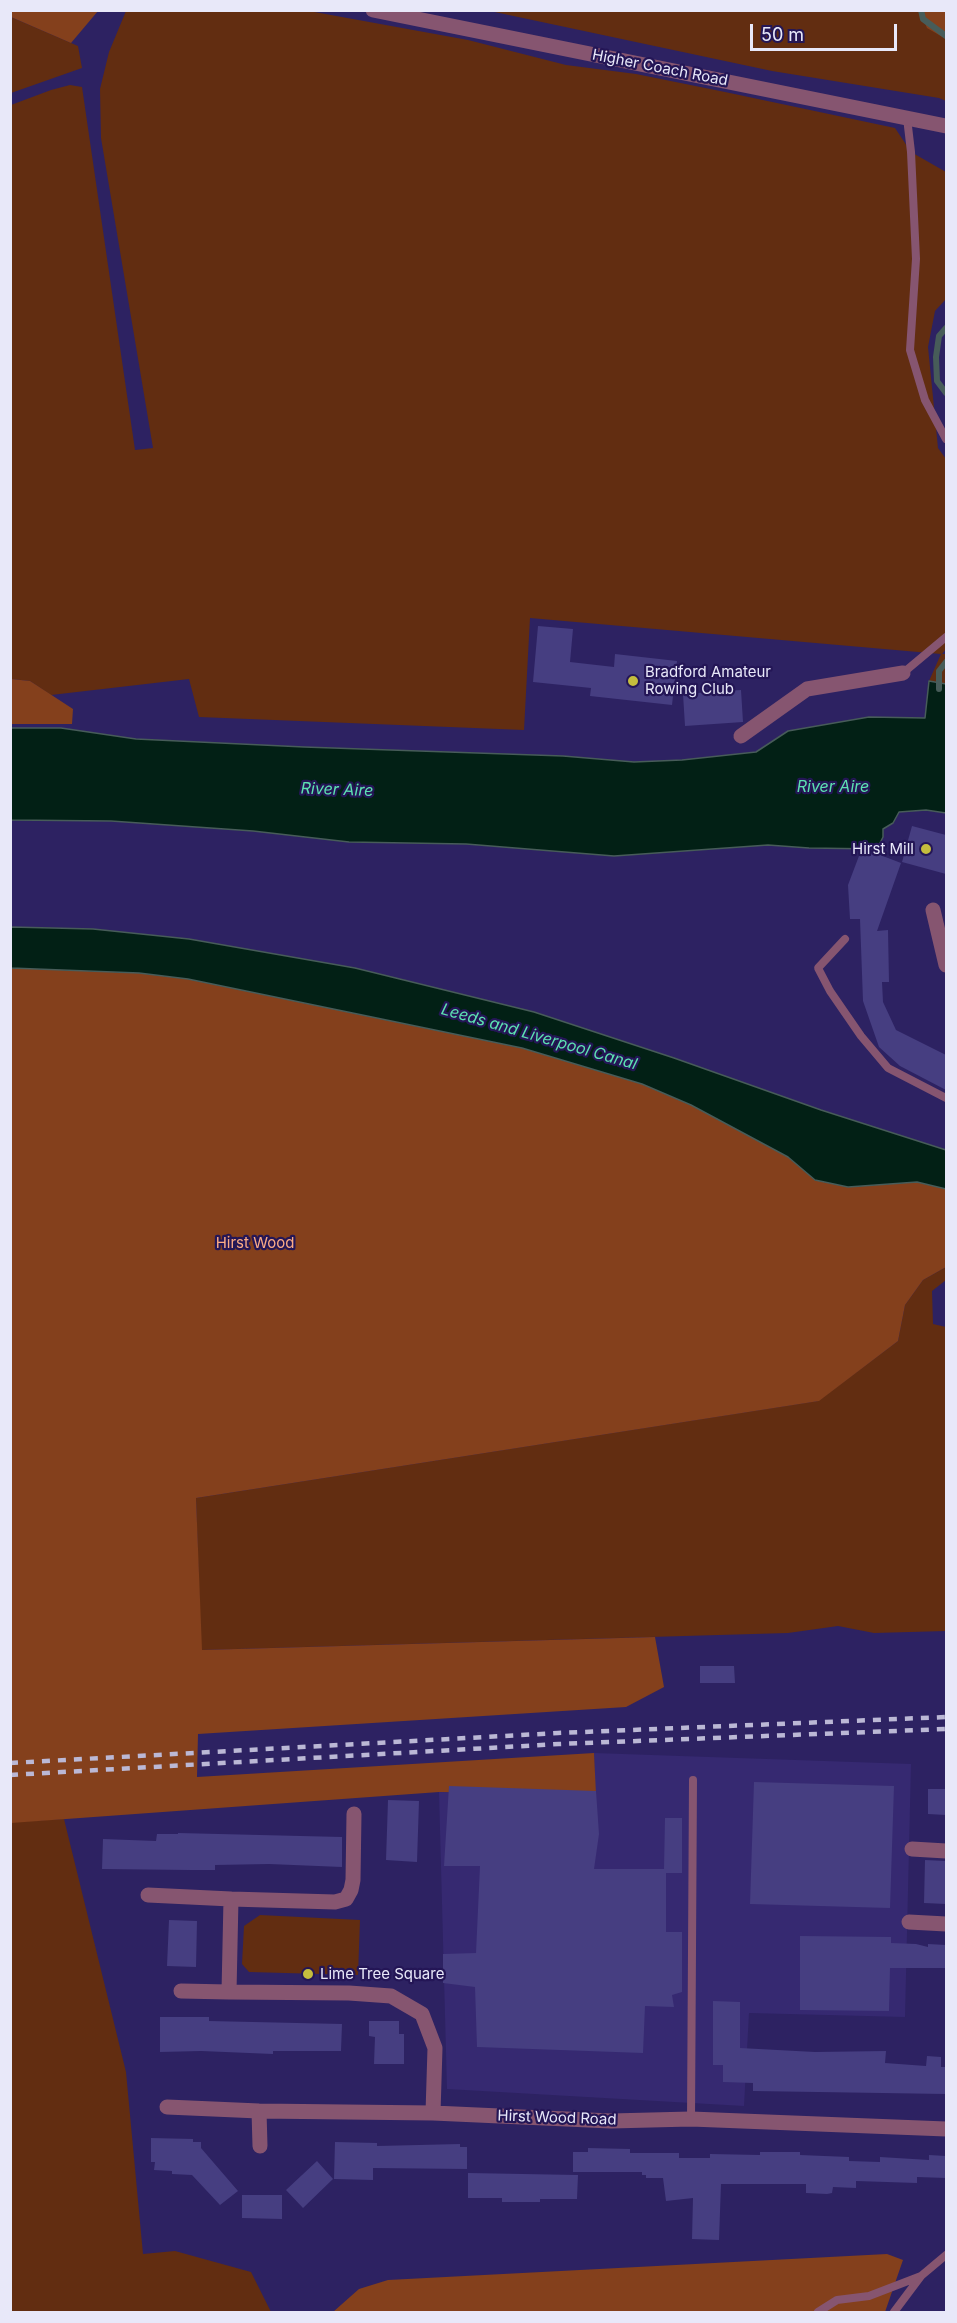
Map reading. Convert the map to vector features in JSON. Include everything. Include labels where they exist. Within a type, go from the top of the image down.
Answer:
[{"type":"street","name":"Higher Coach Road","points":[[373,10],[946,126]]},
{"type":"street","points":[[741,736],[807,689],[903,673]]},
{"type":"street","points":[[933,910],[946,965]]},
{"type":"street","points":[[148,1895],[335,1902],[346,1899],[353,1880],[354,1814]]},
{"type":"street","points":[[912,1849],[946,1851]]},
{"type":"street","points":[[229,1992],[231,1899]]},
{"type":"street","points":[[909,1922],[946,1924]]},
{"type":"street","points":[[180,1991],[349,1993],[391,1996],[422,2014],[435,2048],[433,2113]]},
{"type":"street","name":"Hirst Wood Road","points":[[167,2107],[259,2111],[433,2113],[611,2121],[691,2119],[946,2129]]},
{"type":"street","points":[[259,2111],[260,2146]]},
{"type":"lane","points":[[907,118],[911,152],[916,259],[910,350],[925,400],[946,439]]},
{"type":"lane","points":[[903,673],[946,637]]},
{"type":"lane","points":[[845,939],[818,968],[830,991],[888,1068],[946,1098]]},
{"type":"lane","points":[[691,2119],[693,1780]]},
{"type":"lane","points":[[894,2313],[921,2276],[946,2255]]},
{"type":"lane","points":[[818,2313],[837,2300],[869,2296],[921,2276]]},
{"type":"shaded area","points":[[126,11],[309,11],[468,40],[566,65],[636,74],[895,128],[911,152],[946,172],[946,299],[935,311],[928,347],[938,448],[946,459],[946,649],[942,654],[946,654],[946,684],[929,681],[941,654],[530,618],[524,730],[199,717],[189,679],[51,695],[30,681],[11,679],[11,105],[70,85],[82,87],[135,450],[153,448],[101,138],[100,89],[109,52]]},
{"type":"shaded area","points":[[490,11],[946,11],[943,36],[946,39],[946,101],[772,71]]},
{"type":"shaded area","points":[[11,17],[78,46],[82,68],[11,93]]},
{"type":"shaded area","points":[[946,1267],[946,1280],[932,1291],[933,1324],[946,1327],[946,1631],[874,1633],[838,1626],[788,1633],[201,1650],[196,1498],[818,1401],[898,1341],[905,1305],[923,1280]]},
{"type":"shaded area","points":[[594,1753],[911,1764],[905,2017],[749,2013],[744,2106],[447,2089],[439,1792],[595,1794]]},
{"type":"shaded area","points":[[64,1819],[126,2072],[143,2254],[175,2251],[251,2272],[271,2312],[11,2312],[11,1822]]},
{"type":"shaded area","points":[[260,1915],[360,1920],[358,1975],[249,1972],[242,1964],[244,1926]]},
{"type":"green space","points":[[11,10],[98,11],[71,43],[11,17]]},
{"type":"green space","points":[[920,11],[946,11],[946,39],[927,28]]},
{"type":"green space","points":[[11,679],[30,681],[73,709],[72,724],[11,724]]},
{"type":"green space","name":"Hirst Wood","points":[[11,968],[139,973],[188,979],[522,1048],[642,1084],[691,1105],[788,1157],[815,1180],[848,1187],[917,1182],[946,1189],[946,1267],[923,1280],[905,1305],[898,1341],[819,1401],[196,1498],[202,1650],[655,1637],[664,1687],[626,1707],[198,1734],[197,1777],[594,1753],[596,1794],[439,1792],[11,1823]]},
{"type":"green space","points":[[887,2254],[903,2260],[885,2312],[333,2312],[359,2289],[388,2280]]},
{"type":"water","name":"River Aire","points":[[929,681],[946,684],[946,813],[926,810],[899,812],[893,823],[883,829],[883,837],[877,849],[768,845],[614,856],[466,844],[349,842],[253,831],[111,821],[11,820],[10,728],[61,728],[136,739],[304,747],[563,756],[634,762],[682,760],[756,752],[788,731],[869,717],[925,718]]},
{"type":"water","name":"Leeds and Liverpool Canal","points":[[11,927],[93,929],[189,939],[355,968],[534,1012],[946,1150],[946,1189],[917,1182],[848,1187],[815,1180],[788,1157],[691,1105],[642,1084],[522,1048],[188,979],[139,973],[11,968]]},
{"type":"building","points":[[538,626],[573,629],[570,662],[614,667],[615,654],[677,661],[672,705],[590,696],[591,688],[533,682]]},
{"type":"building","points":[[741,690],[743,722],[685,726],[683,694]]},
{"type":"building","name":"Hirst Mill","points":[[912,826],[946,835],[946,874],[902,862]]},
{"type":"building","points":[[862,848],[901,863],[877,931],[888,930],[889,982],[882,982],[883,1002],[896,1030],[946,1055],[946,1090],[900,1066],[879,1047],[863,1001],[860,919],[850,919],[848,885]]},
{"type":"building","points":[[700,1666],[734,1666],[735,1683],[700,1683]]},
{"type":"building","points":[[754,1782],[894,1786],[890,1908],[750,1904]]},
{"type":"building","points":[[449,1786],[596,1791],[599,1834],[594,1869],[664,1869],[665,1818],[682,1818],[682,1873],[666,1873],[666,1932],[682,1932],[682,1992],[672,1995],[674,2007],[645,2006],[643,2053],[477,2047],[475,1987],[443,1983],[443,1954],[476,1953],[480,1866],[444,1866]]},
{"type":"building","points":[[928,1789],[945,1789],[946,1815],[928,1814]]},
{"type":"building","points":[[388,1800],[419,1801],[417,1862],[386,1860]]},
{"type":"building","points":[[157,1834],[342,1837],[342,1867],[269,1864],[215,1865],[215,1870],[102,1869],[103,1839],[156,1841]]},
{"type":"building","points":[[925,1860],[946,1861],[946,1904],[924,1903]]},
{"type":"building","points":[[169,1920],[197,1921],[196,1967],[167,1966]]},
{"type":"building","points":[[800,1936],[891,1937],[891,1943],[928,1947],[928,1944],[946,1945],[946,1968],[890,1968],[889,2011],[800,2010]]},
{"type":"building","points":[[713,2001],[740,2002],[740,2048],[815,2052],[886,2051],[885,2063],[926,2066],[927,2056],[941,2057],[941,2067],[946,2067],[946,2094],[753,2091],[753,2083],[723,2082],[723,2065],[713,2065]]},
{"type":"building","points":[[160,2017],[209,2017],[209,2021],[342,2024],[341,2051],[273,2051],[273,2054],[160,2052]]},
{"type":"building","points":[[369,2021],[399,2021],[399,2034],[404,2034],[404,2064],[374,2064],[375,2037],[369,2036]]},
{"type":"building","points":[[151,2138],[193,2139],[193,2142],[201,2142],[201,2148],[238,2191],[220,2205],[192,2175],[154,2170],[155,2162],[151,2162]]},
{"type":"building","points":[[335,2142],[377,2143],[377,2146],[460,2144],[460,2147],[467,2147],[467,2169],[373,2168],[373,2180],[334,2179]]},
{"type":"building","points":[[588,2148],[630,2149],[630,2153],[679,2153],[679,2158],[710,2158],[710,2154],[760,2155],[760,2152],[800,2152],[800,2155],[849,2157],[849,2161],[880,2162],[880,2157],[929,2160],[929,2155],[946,2156],[946,2178],[917,2177],[917,2183],[856,2181],[856,2188],[833,2187],[832,2193],[827,2194],[806,2193],[806,2184],[721,2184],[719,2240],[692,2239],[693,2198],[666,2201],[663,2178],[646,2178],[642,2172],[573,2172],[573,2152],[588,2152]]},
{"type":"building","points":[[317,2161],[333,2179],[303,2208],[286,2190]]},
{"type":"building","points":[[468,2173],[578,2175],[577,2199],[502,2202],[502,2198],[468,2198]]},
{"type":"building","points":[[242,2195],[282,2195],[282,2219],[242,2218]]},
{"type":"waterway","points":[[921,10],[923,19],[946,36]]},
{"type":"waterway","points":[[946,328],[939,336],[936,357],[937,381],[946,393]]},
{"type":"waterway","points":[[939,689],[939,671],[946,662]]},
{"type":"railway","points":[[10,1763],[558,1733],[946,1717]]},
{"type":"railway","points":[[10,1775],[559,1744],[946,1729]]},
{"type":"place","name":"Bradford Amateur Rowing Club","points":[[633,681]]},
{"type":"place","name":"Hirst Mill","points":[[926,849]]},
{"type":"place","name":"Lime Tree Square","points":[[308,1974]]}]
